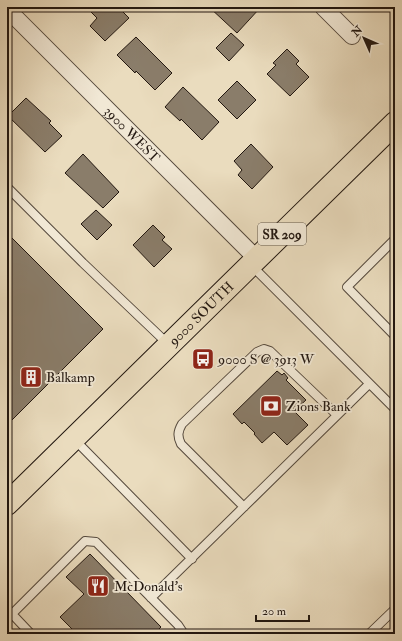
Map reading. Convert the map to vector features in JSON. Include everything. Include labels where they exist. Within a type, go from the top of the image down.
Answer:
[{"type":"main road","name":"9000 SOUTH","points":[[7,504],[395,123]]},
{"type":"street","points":[[323,7],[352,36]]},
{"type":"street","name":"3900 WEST","points":[[7,9],[254,262]]},
{"type":"lane","points":[[7,186],[83,263],[169,345]]},
{"type":"lane","points":[[395,239],[347,287],[395,336]]},
{"type":"lane","points":[[254,262],[369,384],[395,409]]},
{"type":"lane","points":[[244,507],[181,444],[178,438],[179,429],[182,424],[257,352],[264,350],[270,351],[337,415]]},
{"type":"lane","points":[[151,598],[369,384]]},
{"type":"lane","points":[[74,439],[192,558]]},
{"type":"lane","points":[[31,634],[9,615],[85,541],[96,542],[178,625],[184,634]]},
{"type":"lane","points":[[370,634],[395,609]]},
{"type":"building","points":[[118,7],[129,18],[105,41],[90,26],[97,18],[87,8]]},
{"type":"building","points":[[209,7],[259,7],[260,8],[237,33]]},
{"type":"building","points":[[231,33],[244,45],[229,61],[216,48]]},
{"type":"building","points":[[136,37],[172,73],[155,90],[117,55]]},
{"type":"building","points":[[287,49],[299,61],[296,64],[309,77],[290,96],[267,74],[276,65],[273,63]]},
{"type":"building","points":[[237,81],[256,100],[237,119],[218,100]]},
{"type":"building","points":[[183,87],[219,122],[202,140],[181,119],[180,121],[165,107]]},
{"type":"building","points":[[26,98],[51,121],[49,123],[62,136],[45,152],[8,116]]},
{"type":"building","points":[[251,144],[273,167],[252,189],[238,175],[242,170],[234,161]]},
{"type":"building","points":[[83,154],[119,192],[103,208],[65,173]]},
{"type":"building","points":[[96,210],[112,225],[97,240],[81,224]]},
{"type":"building","points":[[153,225],[165,237],[162,240],[172,249],[154,267],[133,245]]},
{"type":"building","name":"Balkamp","points":[[7,233],[103,329],[7,425]]},
{"type":"building","name":"Zions Bank","points":[[277,371],[282,375],[284,373],[288,378],[286,380],[306,400],[294,411],[308,425],[287,445],[274,432],[262,443],[244,422],[242,424],[233,414]]},
{"type":"building","name":"McDonald's","points":[[90,554],[161,627],[154,634],[77,634],[60,617],[84,594],[66,577]]},
{"type":"place","name":"9000 S @ 3913 W","points":[[203,359]]},
{"type":"place","name":"Balkamp","points":[[31,377]]},
{"type":"place","name":"Zions Bank","points":[[271,406]]},
{"type":"place","name":"McDonald's","points":[[98,586]]}]
